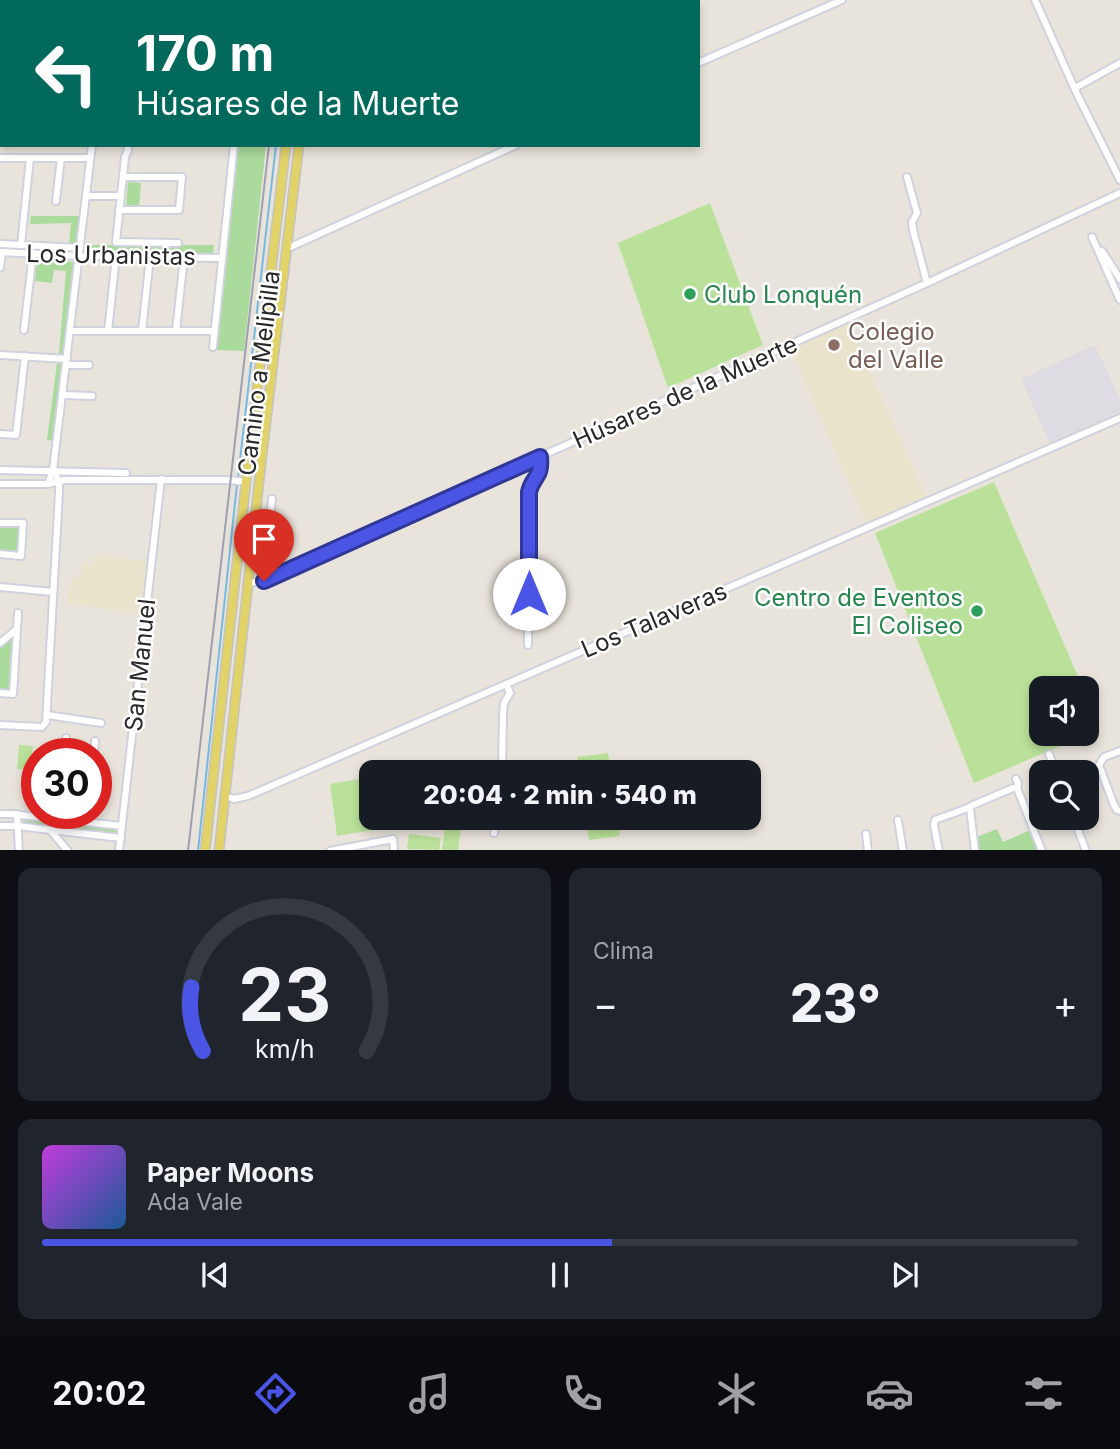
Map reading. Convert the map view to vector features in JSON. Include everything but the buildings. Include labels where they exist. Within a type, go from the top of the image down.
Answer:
[{"type":"main road","name":"Camino a Melipilla","points":[[205,850],[240,481],[286,147]]},
{"type":"main road","name":"Camino a Melipilla","points":[[219,850],[299,147]]},
{"type":"main road","points":[[256,511],[270,523]]},
{"type":"main road","points":[[251,556],[268,543]]},
{"type":"main road","points":[[212,794],[225,796]]},
{"type":"main road","points":[[210,811],[223,812]]},
{"type":"street","points":[[700,62],[842,0]]},
{"type":"street","points":[[1035,0],[1077,94],[1120,180]]},
{"type":"street","points":[[1075,88],[1120,63]]},
{"type":"street","points":[[48,484],[53,470],[92,147]]},
{"type":"street","points":[[213,347],[233,147]]},
{"type":"street","points":[[286,249],[512,147]]},
{"type":"street","points":[[127,148],[116,242],[178,243]]},
{"type":"street","points":[[21,245],[30,158]]},
{"type":"street","points":[[56,201],[61,158]]},
{"type":"street","points":[[0,160],[90,158]]},
{"type":"street","points":[[119,209],[179,210],[182,177],[123,177]]},
{"type":"street","points":[[907,177],[917,213],[912,222],[913,230],[927,283]]},
{"type":"street","name":"Húsares de la Muerte","points":[[248,583],[264,581],[1120,194]]},
{"type":"street","points":[[86,196],[120,196]]},
{"type":"street","points":[[1120,279],[1092,237],[1120,300]]},
{"type":"street","name":"Los Urbanistas","points":[[1,249],[21,245],[80,248]]},
{"type":"street","points":[[0,268],[1,249]]},
{"type":"street","name":"Los Urbanistas","points":[[1,249],[79,256],[222,258]]},
{"type":"street","points":[[24,330],[33,253]]},
{"type":"street","points":[[108,331],[117,256]]},
{"type":"street","points":[[142,331],[150,257]]},
{"type":"street","points":[[176,331],[184,257]]},
{"type":"street","points":[[70,331],[215,331]]},
{"type":"street","points":[[0,355],[89,365]]},
{"type":"street","points":[[0,434],[16,435],[25,356]]},
{"type":"street","points":[[62,395],[92,396]]},
{"type":"street","name":"Los Talaveras","points":[[225,796],[234,799],[248,796],[1120,418]]},
{"type":"street","points":[[528,645],[529,492],[541,471],[540,457]]},
{"type":"street","points":[[0,470],[126,472]]},
{"type":"street","points":[[0,725],[39,727],[45,724],[47,715],[59,482],[53,470]]},
{"type":"street","points":[[96,471],[109,480]]},
{"type":"street","points":[[0,484],[48,484],[64,480],[240,481]]},
{"type":"street","name":"San Manuel","points":[[119,850],[160,480]]},
{"type":"street","points":[[264,581],[272,499]]},
{"type":"street","points":[[0,523],[23,523],[21,556],[0,554]]},
{"type":"street","points":[[0,587],[53,592]]},
{"type":"street","points":[[0,693],[13,694],[18,613]]},
{"type":"street","points":[[0,643],[17,629]]},
{"type":"street","points":[[502,760],[502,713],[510,693],[506,684]]},
{"type":"street","points":[[47,715],[101,723]]},
{"type":"street","points":[[1120,751],[1104,757],[1099,765],[1110,796],[1116,809],[1120,811]]},
{"type":"street","points":[[1049,754],[1051,760]]},
{"type":"street","points":[[1016,779],[1017,788],[1042,850]]},
{"type":"street","points":[[939,850],[934,822],[937,819],[1017,788]]},
{"type":"street","points":[[1110,796],[1120,792]]},
{"type":"street","points":[[970,808],[975,850]]},
{"type":"street","points":[[0,814],[21,814]]},
{"type":"street","points":[[17,814],[19,850]]},
{"type":"street","points":[[898,820],[903,850]]},
{"type":"street","points":[[112,825],[122,826]]},
{"type":"street","points":[[0,826],[121,838]]},
{"type":"street","points":[[1078,830],[1086,850]]},
{"type":"street","points":[[51,831],[68,850]]},
{"type":"street","points":[[866,834],[868,850]]},
{"type":"street","points":[[330,850],[393,839],[394,850]]},
{"type":"shaded area","points":[[847,322],[926,496],[866,522],[790,347]]},
{"type":"shaded area","points":[[1095,345],[1120,399],[1120,412],[1050,444],[1021,379]]},
{"type":"shaded area","points":[[94,557],[146,560],[140,614],[67,603],[73,576],[80,578],[83,564],[92,565]]},
{"type":"green space","points":[[236,147],[266,147],[244,351],[215,350]]},
{"type":"green space","points":[[128,182],[141,183],[139,208],[126,207]]},
{"type":"green space","name":"Club Lonquén","points":[[710,203],[763,345],[668,388],[618,243]]},
{"type":"green space","points":[[31,216],[80,216],[77,241],[75,244],[69,244],[71,223],[30,224]]},
{"type":"green space","points":[[84,245],[214,245],[213,255],[83,253]]},
{"type":"green space","points":[[37,259],[74,262],[66,355],[59,354],[66,271],[54,270],[52,283],[35,281]]},
{"type":"green space","points":[[57,363],[64,364],[55,441],[47,440]]},
{"type":"green space","name":"Centro de Eventos El Coliseo","points":[[994,482],[1078,676],[1029,676],[1029,746],[1060,746],[974,783],[875,533]]},
{"type":"green space","points":[[0,525],[20,526],[18,552],[0,551]]},
{"type":"green space","points":[[14,634],[11,690],[0,689],[0,646]]},
{"type":"green space","points":[[19,745],[21,745],[21,769],[17,769]]},
{"type":"green space","points":[[608,753],[609,760],[578,760],[577,757]]},
{"type":"green space","points":[[359,779],[359,830],[374,830],[337,836],[330,784]]},
{"type":"green space","points":[[60,829],[117,830],[116,835]]},
{"type":"green space","points":[[997,829],[1003,842],[1033,830],[1041,850],[976,850],[974,838]]},
{"type":"green space","points":[[444,830],[461,830],[458,850],[442,850]]},
{"type":"green space","points":[[587,830],[619,830],[620,836],[589,840]]},
{"type":"green space","points":[[409,834],[441,838],[439,850],[407,849]]},
{"type":"waterway","points":[[238,478],[276,147]]},
{"type":"waterway","points":[[198,850],[237,484]]},
{"type":"railway","points":[[188,850],[269,147]]},
{"type":"place","name":"Club Lonquén","points":[[690,294]]},
{"type":"place","name":"Colegio del Valle","points":[[834,345]]},
{"type":"place","name":"Centro de Eventos El Coliseo","points":[[977,611]]},
{"type":"route","points":[[264,581],[540,457],[541,471],[529,492],[529,594]]}]
